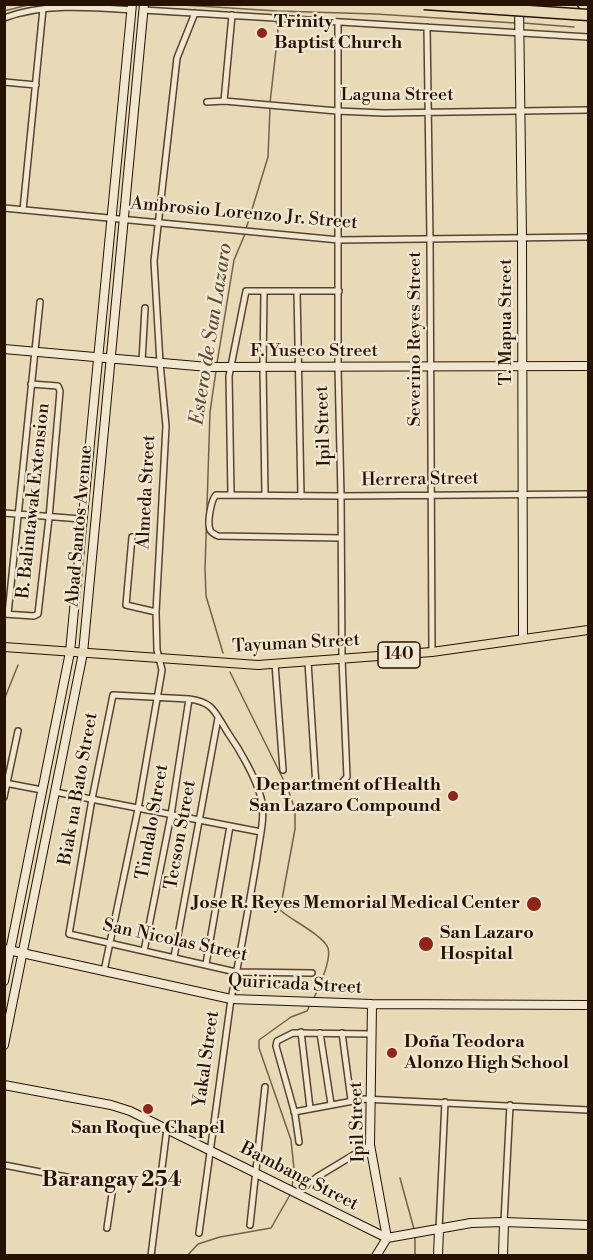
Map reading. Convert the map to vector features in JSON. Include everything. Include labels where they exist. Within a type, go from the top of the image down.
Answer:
[{"type":"highway","points":[[424,4],[588,15]]},
{"type":"highway","points":[[584,4],[588,5]]},
{"type":"main road","name":"Tayuman Street","points":[[4,647],[241,665],[432,652],[588,630]]},
{"type":"street","name":"T. Mapua Street","points":[[519,4],[523,639]]},
{"type":"street","points":[[4,18],[43,9],[87,6],[131,7]]},
{"type":"street","name":"Abad Santos Avenue","points":[[4,981],[7,950],[70,652],[131,7]]},
{"type":"street","points":[[143,7],[195,13],[588,37]]},
{"type":"street","name":"Abad Santos Avenue","points":[[4,1045],[83,654],[143,7]]},
{"type":"street","points":[[23,210],[43,9]]},
{"type":"street","name":"Almeda Street","points":[[104,971],[138,809],[162,670],[157,650],[156,612],[165,426],[154,261],[177,58],[195,13]]},
{"type":"street","points":[[224,100],[232,15]]},
{"type":"street","name":"Ipil Street","points":[[298,786],[340,785],[347,777],[342,659],[338,367],[338,22]]},
{"type":"street","name":"Severino Reyes Street","points":[[427,27],[432,652]]},
{"type":"street","points":[[4,82],[36,85]]},
{"type":"street","name":"Laguna Street","points":[[207,102],[224,100],[337,111],[588,110]]},
{"type":"street","name":"Ambrosio Lorenzo Jr. Street","points":[[4,208],[339,240],[588,237]]},
{"type":"street","points":[[231,495],[227,367],[239,332],[246,291],[339,291]]},
{"type":"street","points":[[297,291],[301,496]]},
{"type":"street","points":[[264,292],[265,495]]},
{"type":"street","points":[[6,614],[20,514],[40,302]]},
{"type":"street","points":[[142,361],[145,308]]},
{"type":"street","name":"F. Yuseco Street","points":[[4,349],[208,367],[588,366]]},
{"type":"street","name":"B. Balintawak Extension","points":[[6,614],[37,616],[49,518],[60,388],[32,384]]},
{"type":"street","name":"Herrera Street","points":[[341,538],[218,536],[212,533],[210,528],[211,501],[216,495],[588,494]]},
{"type":"street","points":[[4,513],[81,519]]},
{"type":"street","points":[[132,537],[126,605],[156,612]]},
{"type":"street","points":[[308,662],[316,786]]},
{"type":"street","points":[[275,664],[283,770]]},
{"type":"street","name":"Biak na Bato Street","points":[[69,934],[92,799],[113,695],[158,698]]},
{"type":"street","name":"Yakal Street","points":[[158,698],[199,700],[211,705],[245,761],[261,796],[261,832],[244,941],[231,999],[199,1233]]},
{"type":"street","name":"Tindalo Street","points":[[144,951],[171,815],[189,699]]},
{"type":"street","name":"Tecson Street","points":[[174,957],[218,718]]},
{"type":"street","points":[[4,797],[18,731]]},
{"type":"street","points":[[5,784],[42,790]]},
{"type":"street","points":[[55,792],[261,832]]},
{"type":"street","points":[[206,964],[230,826]]},
{"type":"street","name":"San Nicolas Street","points":[[69,934],[237,972],[312,973]]},
{"type":"street","name":"Quiricada Street","points":[[7,950],[231,999],[372,1004],[588,1005]]},
{"type":"street","name":"Ipil Street","points":[[372,1004],[370,1145],[387,1238]]},
{"type":"street","points":[[298,1142],[294,1112],[276,1046],[280,1038],[287,1034],[301,1032],[372,1034]]},
{"type":"street","points":[[301,1032],[310,1108]]},
{"type":"street","points":[[320,1033],[331,1104]]},
{"type":"street","points":[[342,1033],[351,1100]]},
{"type":"street","name":"Bambang Street","points":[[4,1085],[121,1108],[167,1128],[387,1238]]},
{"type":"street","points":[[250,1226],[265,1087]]},
{"type":"street","points":[[294,1112],[351,1100],[371,1099],[588,1110]]},
{"type":"street","points":[[438,1256],[445,1102]]},
{"type":"street","points":[[503,1256],[510,1106]]},
{"type":"street","points":[[151,1256],[167,1128]]},
{"type":"street","points":[[296,1192],[317,1176],[370,1145]]},
{"type":"street","points":[[4,1165],[110,1183],[113,1187],[107,1228]]},
{"type":"street","points":[[376,1256],[387,1238],[471,1223],[588,1225]]},
{"type":"waterway","points":[[4,11],[32,4]]},
{"type":"waterway","points":[[168,4],[515,23]]},
{"type":"waterway","name":"Estero de San Lazaro","points":[[270,103],[278,32],[276,21]]},
{"type":"waterway","points":[[523,23],[574,27]]},
{"type":"waterway","name":"Estero de San Lazaro","points":[[246,229],[268,157],[270,108]]},
{"type":"waterway","name":"Estero de San Lazaro","points":[[217,363],[234,260],[245,234]]},
{"type":"waterway","name":"Estero de San Lazaro","points":[[216,371],[210,412],[205,569],[206,596],[223,653]]},
{"type":"waterway","points":[[4,700],[18,665]]},
{"type":"waterway","name":"Estero de San Lazaro","points":[[230,672],[288,789],[295,810],[295,829],[280,910],[314,933],[328,948],[327,966],[314,998]]},
{"type":"waterway","points":[[292,1188],[294,1169],[291,1140],[259,1048],[259,1040],[291,1017],[307,1011],[310,1005]]},
{"type":"waterway","name":"Estero de San Lazaro","points":[[400,1178],[414,1229]]},
{"type":"waterway","points":[[187,1256],[198,1244],[220,1237],[271,1228],[291,1193]]},
{"type":"waterway","name":"Estero de San Lazaro","points":[[415,1237],[415,1256]]},
{"type":"place","name":"Trinity Baptist Church","points":[[262,33]]},
{"type":"place","name":"Department of Health San Lazaro Compound","points":[[453,796]]},
{"type":"place","name":"Jose R. Reyes Memorial Medical Center","points":[[534,904]]},
{"type":"place","name":"San Lazaro Hospital","points":[[426,944]]},
{"type":"place","name":"Doña Teodora Alonzo High School","points":[[392,1053]]},
{"type":"place","name":"San Roque Chapel","points":[[148,1109]]},
{"type":"district","name":"Barangay 254","points":[[112,1181]]}]
